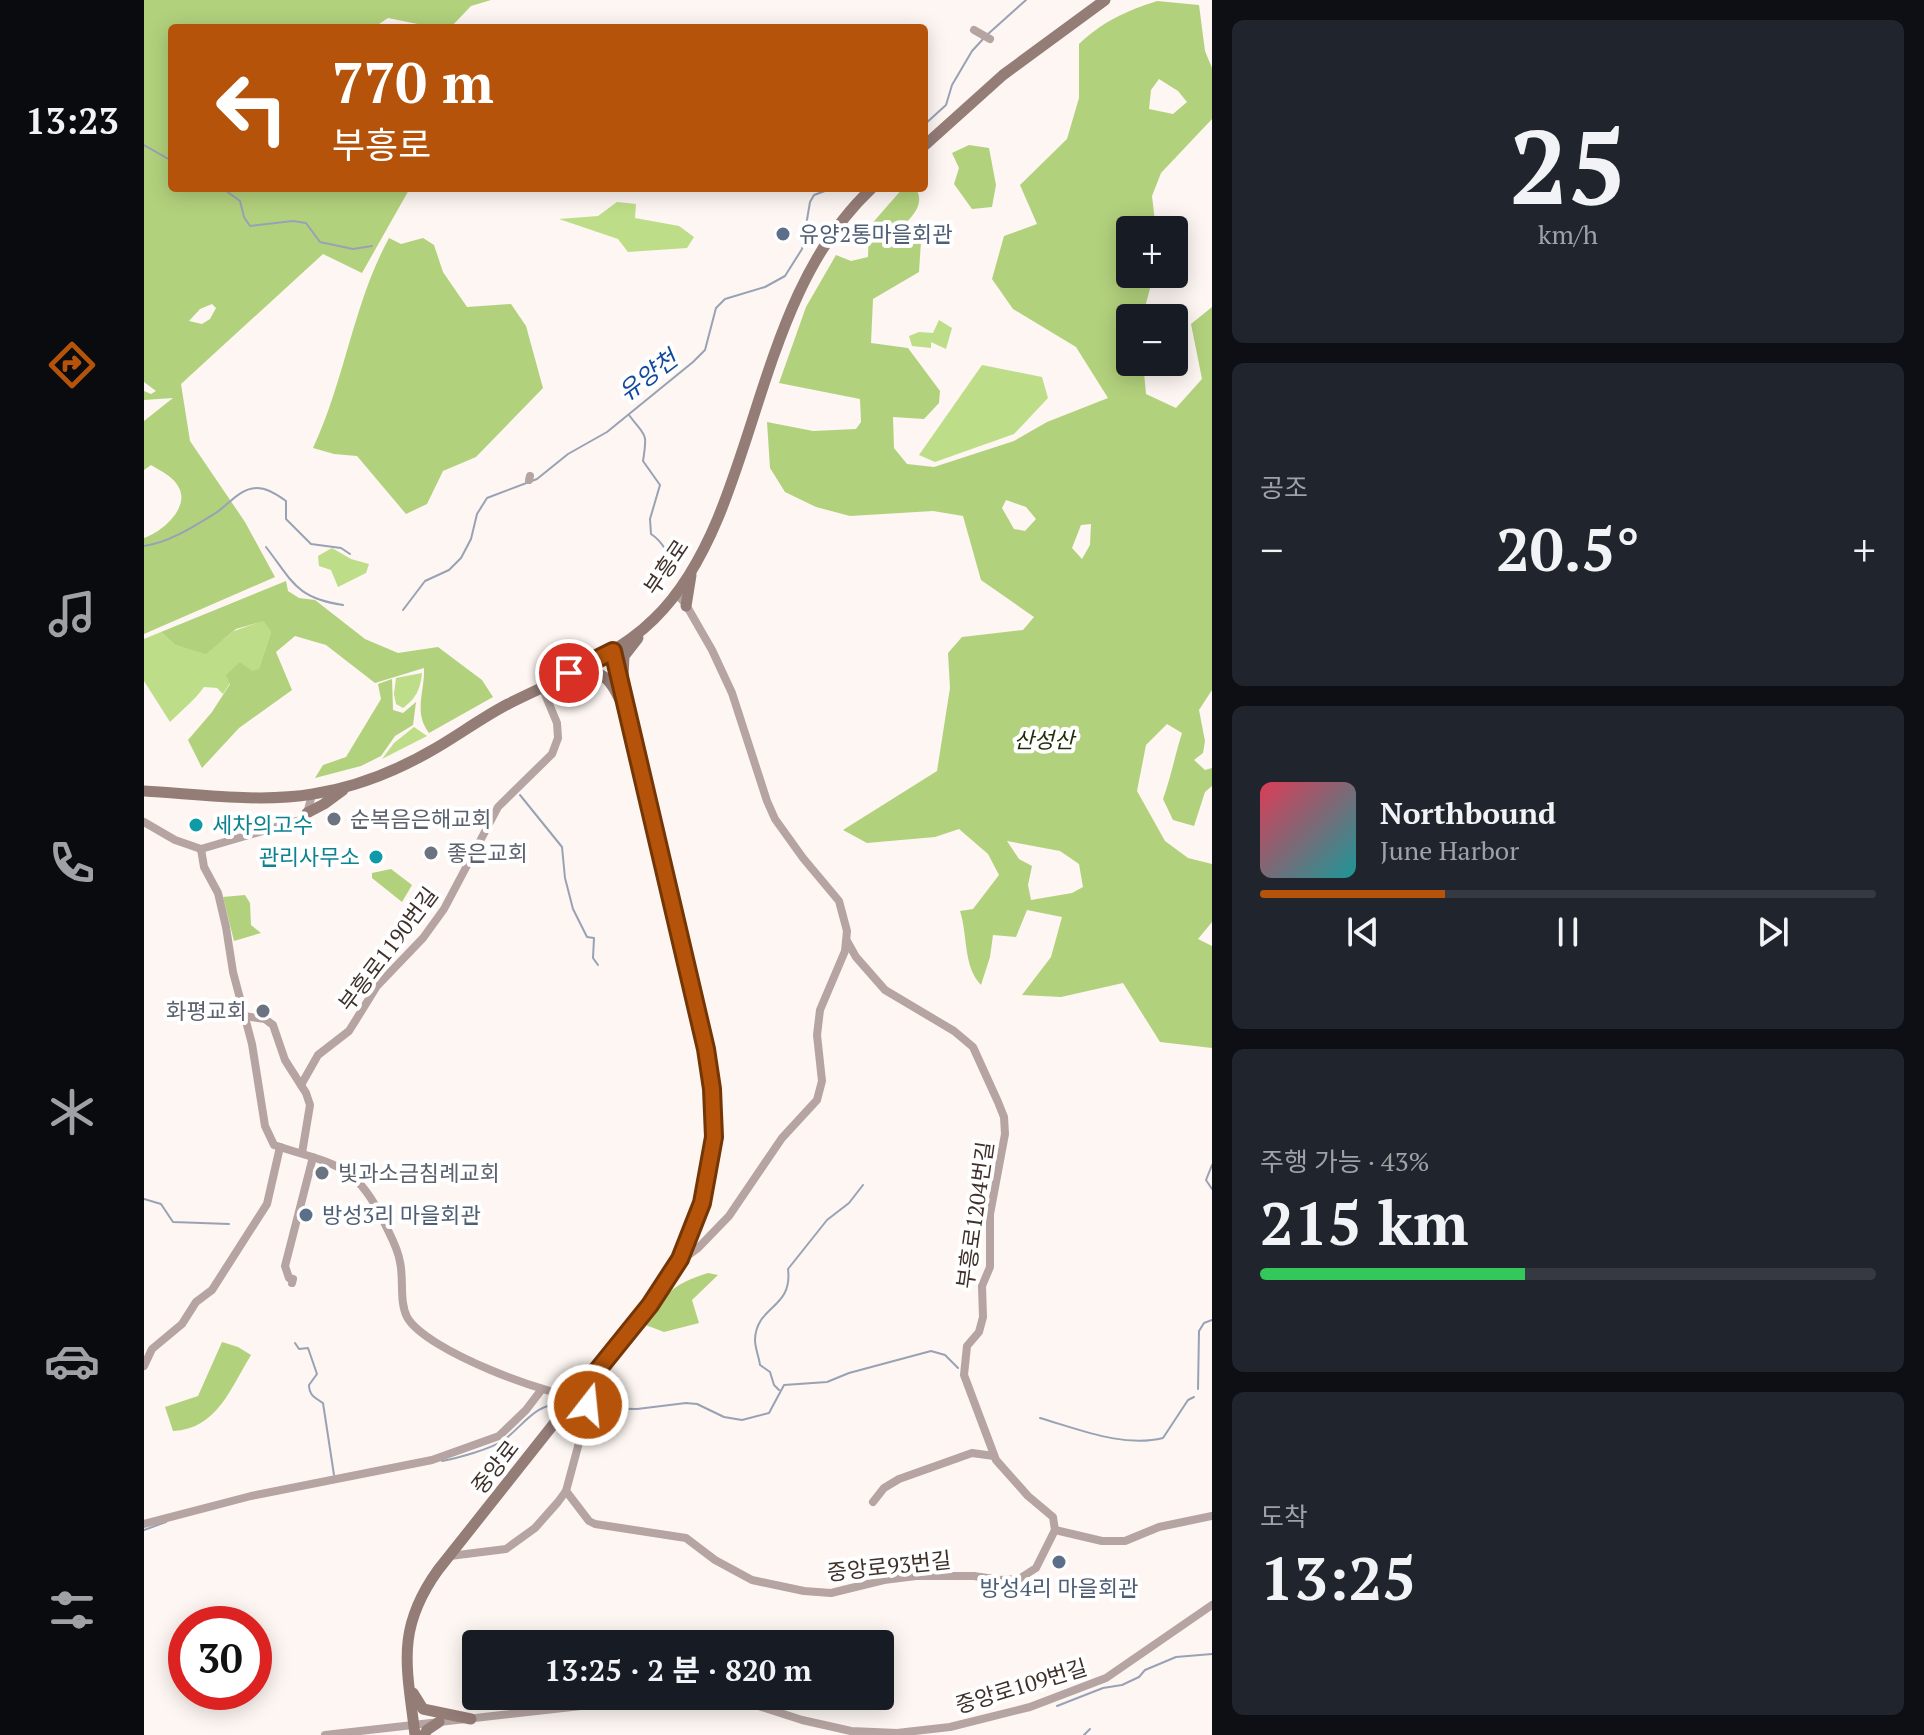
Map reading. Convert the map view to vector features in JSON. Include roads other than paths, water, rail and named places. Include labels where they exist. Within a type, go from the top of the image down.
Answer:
[{"type":"main road","points":[[928,142],[1003,75],[1105,0]]},
{"type":"main road","name":"부흥로","points":[[144,791],[293,797],[364,783],[408,764],[506,705],[613,651],[646,626],[693,568],[718,520],[772,359],[800,293],[842,218],[868,192]]},
{"type":"main road","points":[[686,606],[693,568]]},
{"type":"main road","points":[[624,700],[624,656],[646,626]]},
{"type":"main road","name":"중앙로","points":[[414,1730],[406,1672],[407,1642],[414,1612],[427,1585],[569,1401],[650,1305],[678,1263],[702,1203],[710,1170],[714,1137],[712,1089],[694,996],[613,651]]},
{"type":"main road","points":[[547,684],[591,672],[604,676],[618,695],[632,736]]},
{"type":"main road","points":[[307,813],[347,787]]},
{"type":"main road","points":[[406,1672],[423,1709],[471,1719]]},
{"type":"main road","points":[[424,1735],[439,1722]]},
{"type":"street","points":[[974,30],[990,39]]},
{"type":"street","name":"부흥로1204번길","points":[[675,593],[686,606],[732,693],[775,819],[839,901],[847,939],[856,957],[885,990],[954,1031],[973,1047],[1004,1117],[1003,1148],[990,1214],[990,1267],[982,1286],[983,1317],[979,1332],[967,1346],[964,1375],[994,1456],[1028,1496],[1053,1517],[1055,1530]]},
{"type":"street","name":"부흥로1190번길","points":[[301,1085],[318,1055],[349,1031],[377,986],[423,938],[444,909],[498,807],[552,754],[558,738],[557,723],[547,684]]},
{"type":"street","points":[[144,822],[175,840],[201,849],[300,820],[307,813],[312,795]]},
{"type":"street","points":[[201,849],[204,867],[218,893],[252,1044],[265,1126],[274,1145],[348,1171],[369,1194],[399,1254],[403,1306],[412,1325],[437,1344],[569,1401],[588,1406]]},
{"type":"street","points":[[678,1263],[698,1248],[729,1216],[782,1138],[817,1100],[822,1081],[817,1035],[820,1010],[847,939]]},
{"type":"street","points":[[244,1016],[265,1019],[273,1025],[285,1060],[310,1105],[302,1153]]},
{"type":"street","points":[[144,1366],[152,1349],[182,1324],[196,1302],[212,1290],[267,1204],[280,1147]]},
{"type":"street","points":[[292,1283],[293,1279],[289,1278],[285,1266],[313,1157]]},
{"type":"street","points":[[450,1556],[500,1551],[513,1545],[535,1528],[566,1491],[588,1406],[588,1382]]},
{"type":"street","points":[[144,1524],[251,1496],[432,1460],[499,1436],[542,1389]]},
{"type":"street","points":[[873,1502],[884,1488],[899,1479],[972,1453],[994,1456]]},
{"type":"street","name":"중앙로93번길","points":[[566,1491],[589,1521],[595,1524],[686,1538],[715,1560],[752,1580],[804,1591],[841,1592],[884,1580],[933,1575],[1019,1579],[1036,1568],[1055,1530]]},
{"type":"street","points":[[1055,1530],[1102,1541],[1125,1541],[1159,1527],[1212,1516]]},
{"type":"street","name":"중앙로109번길","points":[[771,1710],[851,1731],[897,1733],[950,1727],[1030,1707],[1106,1678],[1212,1605]]},
{"type":"street","points":[[325,1735],[414,1730],[439,1722],[549,1710]]},
{"type":"waterway","name":"유양천","points":[[988,34],[1026,0]]},
{"type":"waterway","name":"유양천","points":[[928,121],[946,105],[952,85],[972,51],[984,38]]},
{"type":"waterway","points":[[144,145],[168,159]]},
{"type":"waterway","points":[[228,192],[240,201],[250,226],[293,221],[306,223],[320,242],[353,249],[372,246]]},
{"type":"waterway","name":"유양천","points":[[403,610],[425,581],[449,570],[461,558],[471,539],[477,514],[487,498],[537,479],[568,454],[607,432],[705,350],[716,308],[725,299],[765,287],[785,276],[802,249],[810,202],[814,195],[822,192]]},
{"type":"waterway","points":[[629,415],[644,435],[643,461],[660,485],[650,519],[651,534],[665,548],[673,568]]},
{"type":"waterway","points":[[144,546],[180,534],[219,511],[239,494],[257,488],[286,501],[286,519],[311,544],[341,548],[350,554]]},
{"type":"waterway","points":[[266,547],[305,593],[343,605]]},
{"type":"waterway","points":[[520,795],[562,847],[565,878],[573,909],[587,937],[594,938],[593,958],[598,965]]},
{"type":"waterway","points":[[1212,1165],[1206,1180],[1212,1189]]},
{"type":"waterway","points":[[779,1390],[770,1372],[760,1365],[755,1343],[757,1329],[785,1292],[788,1269],[827,1220],[849,1203],[863,1185]]},
{"type":"waterway","points":[[144,1199],[161,1204],[173,1222],[229,1224]]},
{"type":"waterway","points":[[1198,1389],[1199,1331],[1204,1323],[1212,1320]]},
{"type":"waterway","points":[[295,1343],[299,1349],[308,1348],[317,1374],[309,1388],[313,1396],[323,1403],[334,1475]]},
{"type":"waterway","points":[[589,1408],[637,1409],[686,1403],[742,1420],[769,1413],[784,1385],[827,1382],[931,1351],[945,1355],[958,1368]]},
{"type":"waterway","points":[[1040,1418],[1117,1439],[1163,1438],[1188,1400],[1194,1397]]},
{"type":"waterway","points":[[442,1461],[498,1443],[537,1411],[553,1404],[563,1404]]},
{"type":"waterway","points":[[144,1530],[166,1522]]},
{"type":"waterway","points":[[1057,1706],[1103,1688],[1122,1685],[1139,1677],[1145,1670],[1176,1657],[1212,1654]]},
{"type":"waterway","points":[[1084,1735],[1090,1729]]},
{"type":"place","name":"유양2통마을회관","points":[[783,234]]},
{"type":"place","name":"순복음은해교회","points":[[334,819]]},
{"type":"place","name":"세차의고수","points":[[196,825]]},
{"type":"place","name":"좋은교회","points":[[431,853]]},
{"type":"place","name":"관리사무소","points":[[376,857]]},
{"type":"place","name":"화평교회","points":[[263,1011]]},
{"type":"place","name":"빛과소금침례교회","points":[[322,1173]]},
{"type":"place","name":"방성3리 마을회관","points":[[306,1215]]},
{"type":"place","name":"방성4리 마을회관","points":[[1059,1562]]},
{"type":"park label","name":"산성산","points":[[1044,740]]}]
